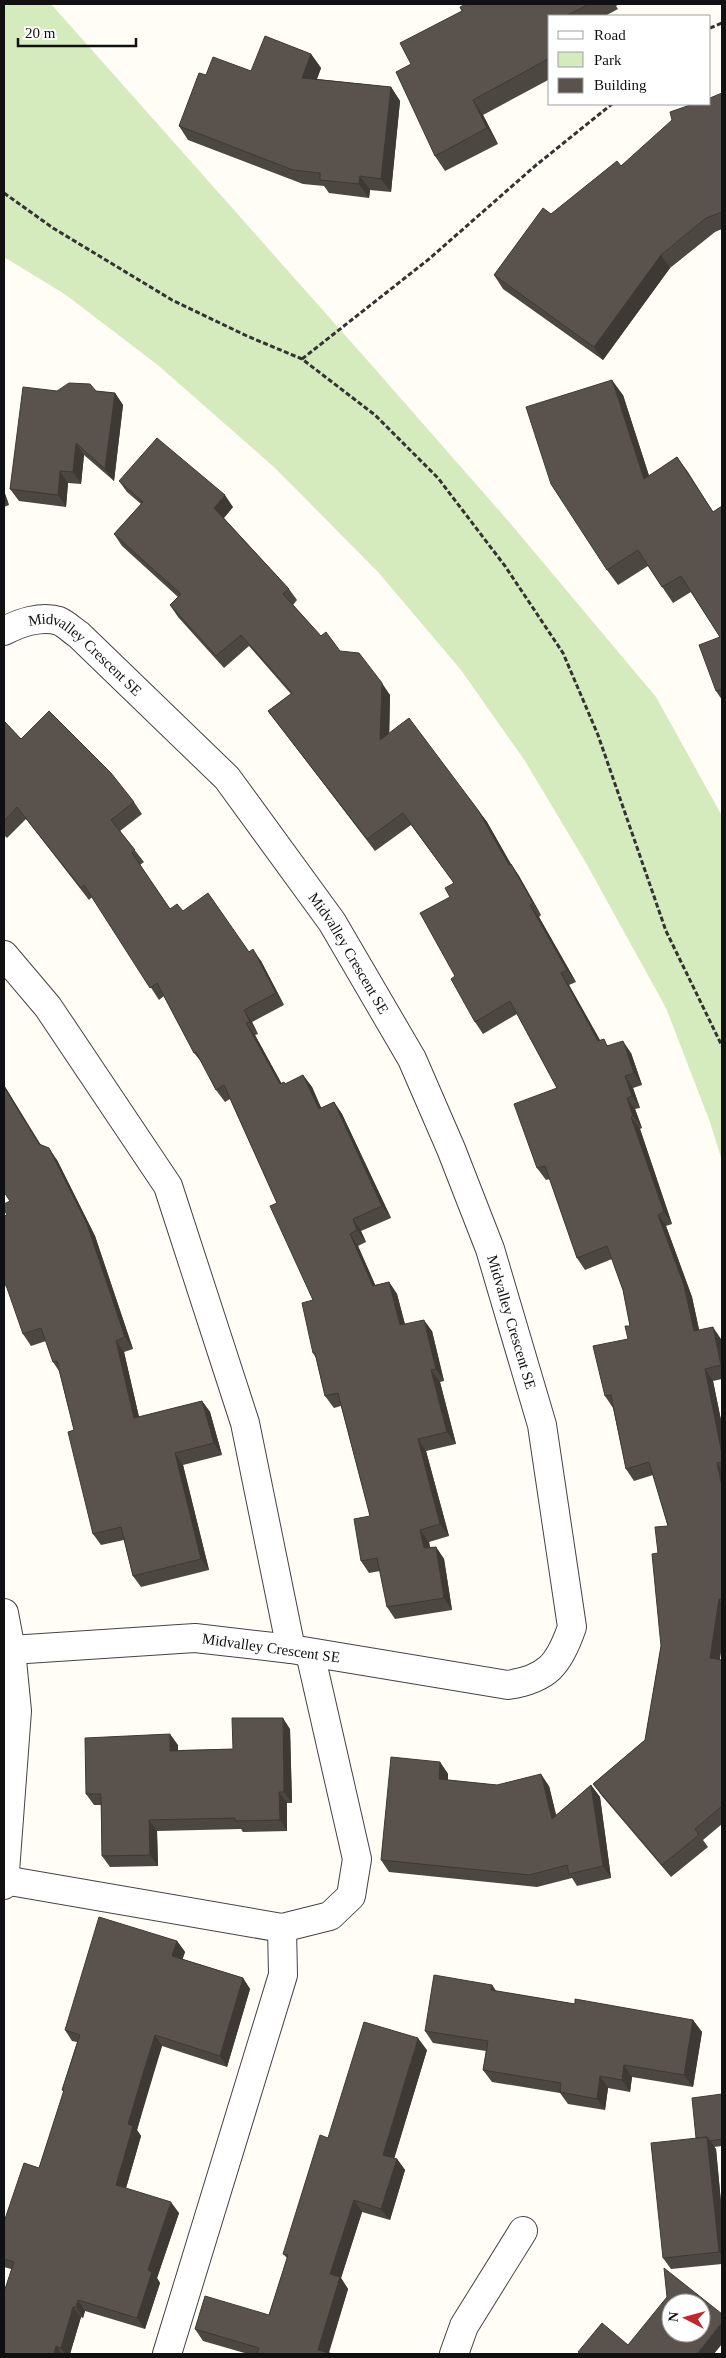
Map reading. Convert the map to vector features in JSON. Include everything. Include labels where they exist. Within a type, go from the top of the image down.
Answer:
[{"type":"street","name":"Midvalley Crescent SE","points":[[4,631],[20,623],[44,620],[59,621],[79,635],[227,778],[332,922],[412,1059],[451,1149],[490,1249],[542,1425],[572,1627],[566,1645],[549,1670],[530,1682],[508,1685],[300,1651],[195,1638],[11,1650]]},
{"type":"street","points":[[4,956],[48,1007],[168,1186],[245,1423],[300,1651],[357,1859],[352,1896],[330,1916],[282,1928],[4,1882],[18,1711],[11,1650],[4,1613]]},
{"type":"street","points":[[167,2354],[283,1975],[282,1928]]},
{"type":"street","points":[[454,2354],[464,2326],[522,2231]]},
{"type":"path","points":[[302,359],[429,259],[535,166],[611,105]]},
{"type":"path","points":[[4,193],[53,228],[172,300],[247,336],[302,359],[375,415],[438,478],[505,566],[563,653],[598,735],[666,931],[722,1046]]},
{"type":"green space","points":[[4,4],[51,4],[510,523],[656,697],[722,816],[722,1161],[710,1122],[666,1008],[586,863],[525,761],[461,670],[378,572],[275,468],[159,366],[66,295],[4,257]]},
{"type":"building","points":[[466,4],[589,4],[568,15],[548,15],[548,59],[473,100],[487,128],[435,156],[396,72],[411,64],[400,43],[462,11],[460,7]]},
{"type":"building","points":[[265,36],[311,54],[302,78],[391,87],[381,179],[360,176],[359,184],[320,180],[320,173],[293,170],[179,126],[199,73],[206,75],[213,57],[251,71]]},
{"type":"building","points":[[722,93],[722,212],[706,218],[661,255],[594,347],[494,275],[543,208],[551,214],[617,161],[621,166],[672,120],[670,112],[690,105],[711,105],[711,98]]},
{"type":"building","points":[[612,380],[644,479],[677,457],[713,512],[722,506],[722,689],[716,691],[699,645],[720,637],[681,576],[662,587],[638,550],[607,570],[551,484],[526,407]]},
{"type":"building","points":[[69,383],[90,384],[96,391],[115,393],[105,469],[76,443],[73,472],[60,471],[58,495],[10,489],[23,387],[57,391]]},
{"type":"building","points":[[157,438],[225,495],[214,508],[289,589],[283,594],[321,636],[326,632],[340,651],[359,653],[382,683],[380,740],[409,718],[478,810],[509,865],[511,864],[533,903],[530,905],[567,970],[561,973],[598,1041],[604,1039],[607,1046],[623,1041],[634,1073],[625,1076],[632,1096],[627,1098],[633,1116],[631,1117],[664,1212],[658,1215],[684,1285],[694,1331],[713,1327],[721,1365],[705,1369],[722,1454],[722,1462],[717,1463],[722,1486],[722,1599],[719,1599],[710,1658],[722,1660],[722,1806],[695,1829],[699,1835],[662,1865],[593,1784],[645,1740],[661,1646],[652,1554],[658,1553],[655,1527],[668,1526],[649,1462],[626,1469],[611,1395],[605,1396],[593,1346],[628,1339],[625,1326],[630,1326],[623,1290],[607,1246],[577,1258],[545,1166],[537,1168],[514,1104],[557,1088],[510,1001],[475,1022],[451,979],[455,976],[420,913],[450,897],[445,888],[454,883],[403,813],[367,839],[268,711],[292,693],[241,635],[216,656],[170,605],[181,594],[114,534],[143,502],[119,481]]},
{"type":"building","points":[[49,711],[111,773],[134,802],[111,820],[135,850],[132,853],[170,909],[177,904],[183,911],[208,893],[249,952],[253,949],[276,993],[244,1010],[250,1022],[246,1023],[280,1084],[284,1082],[285,1084],[303,1075],[319,1109],[334,1102],[382,1206],[353,1219],[357,1230],[350,1234],[373,1286],[389,1282],[400,1325],[424,1320],[436,1369],[431,1370],[447,1432],[418,1439],[440,1524],[420,1530],[424,1548],[436,1547],[444,1598],[387,1607],[377,1558],[361,1561],[354,1519],[370,1516],[338,1393],[325,1396],[315,1353],[313,1353],[302,1303],[313,1300],[270,1206],[277,1203],[224,1085],[216,1090],[157,983],[150,988],[84,885],[81,888],[17,807],[4,821],[4,721],[21,739]]},
{"type":"building","points":[[4,1087],[39,1144],[49,1148],[87,1224],[125,1337],[116,1341],[134,1418],[202,1401],[214,1443],[175,1453],[201,1559],[133,1576],[121,1527],[93,1534],[68,1432],[74,1430],[57,1361],[53,1362],[41,1328],[23,1334],[4,1282],[4,1216],[7,1215],[4,1204],[10,1201],[4,1192]]},
{"type":"building","points":[[232,1718],[283,1718],[284,1792],[279,1792],[280,1820],[235,1821],[235,1818],[149,1820],[150,1855],[102,1856],[101,1794],[86,1794],[85,1738],[170,1734],[170,1751],[233,1749]]},
{"type":"building","points":[[391,1757],[440,1762],[439,1779],[497,1785],[541,1774],[552,1819],[591,1785],[603,1866],[569,1874],[567,1865],[529,1875],[381,1860]]},
{"type":"building","points":[[99,1917],[177,1941],[172,1956],[243,1978],[220,2056],[155,2035],[128,2124],[133,2126],[116,2185],[171,2202],[148,2270],[152,2272],[137,2318],[78,2300],[76,2307],[73,2307],[61,2348],[56,2346],[54,2354],[4,2354],[4,2292],[14,2262],[4,2259],[4,2222],[24,2163],[39,2168],[64,2090],[62,2090],[80,2035],[65,2030]]},
{"type":"building","points":[[434,1975],[492,1985],[491,1990],[575,2004],[575,1999],[693,2020],[684,2075],[624,2065],[622,2080],[600,2076],[597,2099],[560,2092],[561,2083],[483,2070],[488,2041],[425,2031]]},
{"type":"building","points":[[364,2022],[418,2038],[383,2155],[397,2159],[381,2209],[354,2200],[330,2274],[340,2277],[318,2350],[333,2354],[257,2354],[259,2348],[195,2329],[205,2296],[269,2315],[288,2255],[283,2254],[320,2135],[328,2138]]},
{"type":"building","points":[[722,2094],[722,2139],[710,2141],[707,2137],[696,2138],[692,2098]]},
{"type":"building","points":[[707,2137],[719,2252],[663,2258],[651,2143]]},
{"type":"building","points":[[664,2268],[696,2293],[667,2293]]},
{"type":"building","points":[[661,2304],[661,2343],[706,2343],[697,2354],[581,2354],[578,2352],[602,2323],[628,2345]]},
{"type":"building","points":[[711,2305],[722,2314],[722,2322],[711,2336]]}]
